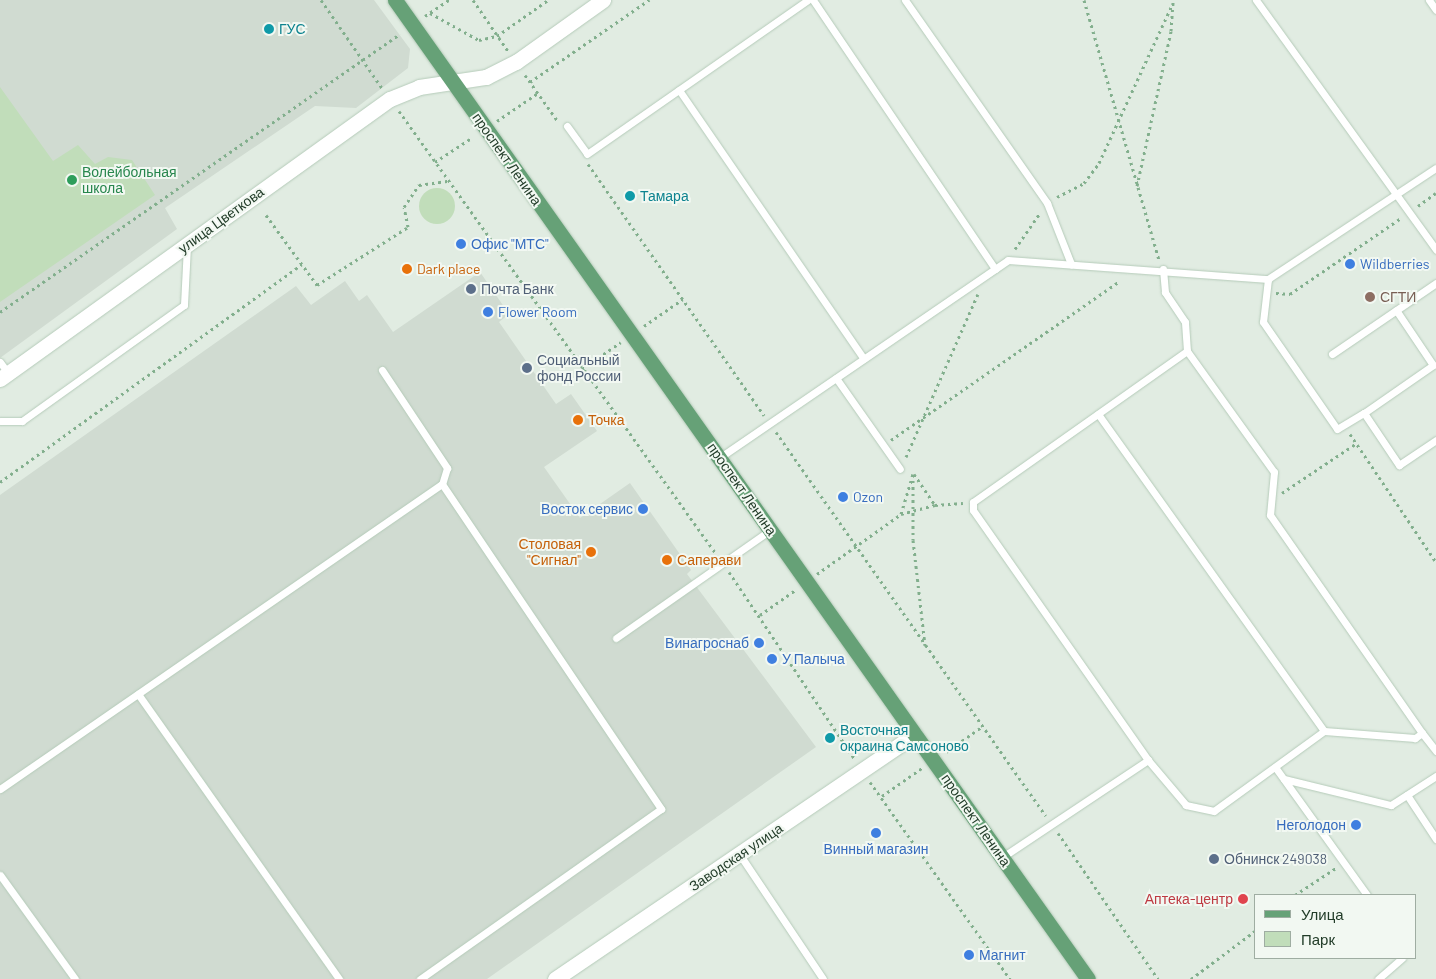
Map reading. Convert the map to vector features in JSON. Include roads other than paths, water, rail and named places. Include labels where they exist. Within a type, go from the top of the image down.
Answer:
[{"type":"main road","name":"проспект Ленина","points":[[395,0],[1088,979]]},
{"type":"street","name":"улица Цветкова","points":[[3,372],[390,99],[452,80],[486,77],[516,62],[603,0]]},
{"type":"street","name":"Заводская улица","points":[[555,979],[740,855],[915,734]]},
{"type":"lane","points":[[565,128],[587,154],[808,0]]},
{"type":"lane","points":[[813,0],[995,269]]},
{"type":"lane","points":[[905,0],[1047,203],[1071,264]]},
{"type":"lane","points":[[1256,0],[1436,250]]},
{"type":"lane","points":[[1429,0],[1436,10]]},
{"type":"lane","points":[[679,90],[864,359]]},
{"type":"lane","points":[[719,458],[1008,260],[1163,269],[1268,279],[1436,168]]},
{"type":"lane","points":[[0,421],[22,421],[184,306],[187,244]]},
{"type":"lane","points":[[1163,269],[1165,292],[1185,322],[1187,351],[1274,472],[1270,515],[1436,751]]},
{"type":"lane","points":[[1268,279],[1263,322],[1337,429],[1364,413],[1433,365],[1396,310]]},
{"type":"lane","points":[[1332,354],[1436,283]]},
{"type":"lane","points":[[1187,351],[974,502],[973,510],[1148,760],[1186,805],[1214,811],[1324,731],[1415,738],[1422,733]]},
{"type":"lane","points":[[0,789],[442,484],[447,468],[382,370]]},
{"type":"lane","points":[[836,378],[883,445],[902,465]]},
{"type":"lane","points":[[1364,413],[1399,464],[1436,440]]},
{"type":"lane","points":[[1098,414],[1324,731]]},
{"type":"lane","points":[[420,979],[662,809],[442,484]]},
{"type":"lane","points":[[616,638],[770,530]]},
{"type":"lane","points":[[138,694],[339,979]]},
{"type":"lane","points":[[1001,858],[1050,822],[1148,760]]},
{"type":"lane","points":[[1275,767],[1366,894]]},
{"type":"lane","points":[[1284,779],[1391,805],[1436,776]]},
{"type":"lane","points":[[1407,795],[1436,838]]},
{"type":"lane","points":[[740,855],[823,979]]},
{"type":"lane","points":[[0,875],[75,979]]},
{"type":"lane","points":[[1378,979],[1401,959]]},
{"type":"place","name":"ГУС","points":[[269,29]]},
{"type":"place","name":"Волейбольная школа","points":[[72,180]]},
{"type":"place","name":"Тамара","points":[[630,196]]},
{"type":"place","name":"Офис \"МТС\"","points":[[461,244]]},
{"type":"place","name":"Wildberries","points":[[1350,264]]},
{"type":"place","name":"Dark place","points":[[407,269]]},
{"type":"place","name":"Почта Банк","points":[[471,289]]},
{"type":"place","name":"СГТИ","points":[[1370,297]]},
{"type":"place","name":"Flower Room","points":[[488,312]]},
{"type":"place","name":"Социальный фонд России","points":[[527,368]]},
{"type":"place","name":"Точка","points":[[578,420]]},
{"type":"place","name":"Ozon","points":[[843,497]]},
{"type":"place","name":"Восток сервис","points":[[643,509]]},
{"type":"place","name":"Столовая \"Сигнал\"","points":[[591,552]]},
{"type":"place","name":"Саперави","points":[[667,560]]},
{"type":"place","name":"Винагроснаб","points":[[759,643]]},
{"type":"place","name":"У Палыча","points":[[772,659]]},
{"type":"place","name":"Восточная окраина Самсоново","points":[[830,738]]},
{"type":"place","name":"Неголодон","points":[[1356,825]]},
{"type":"place","name":"Винный магазин","points":[[876,833]]},
{"type":"place","name":"Обнинск 249038","points":[[1214,859]]},
{"type":"place","name":"Аптека-центр","points":[[1243,899]]},
{"type":"place","name":"Магнит","points":[[969,955]]}]
